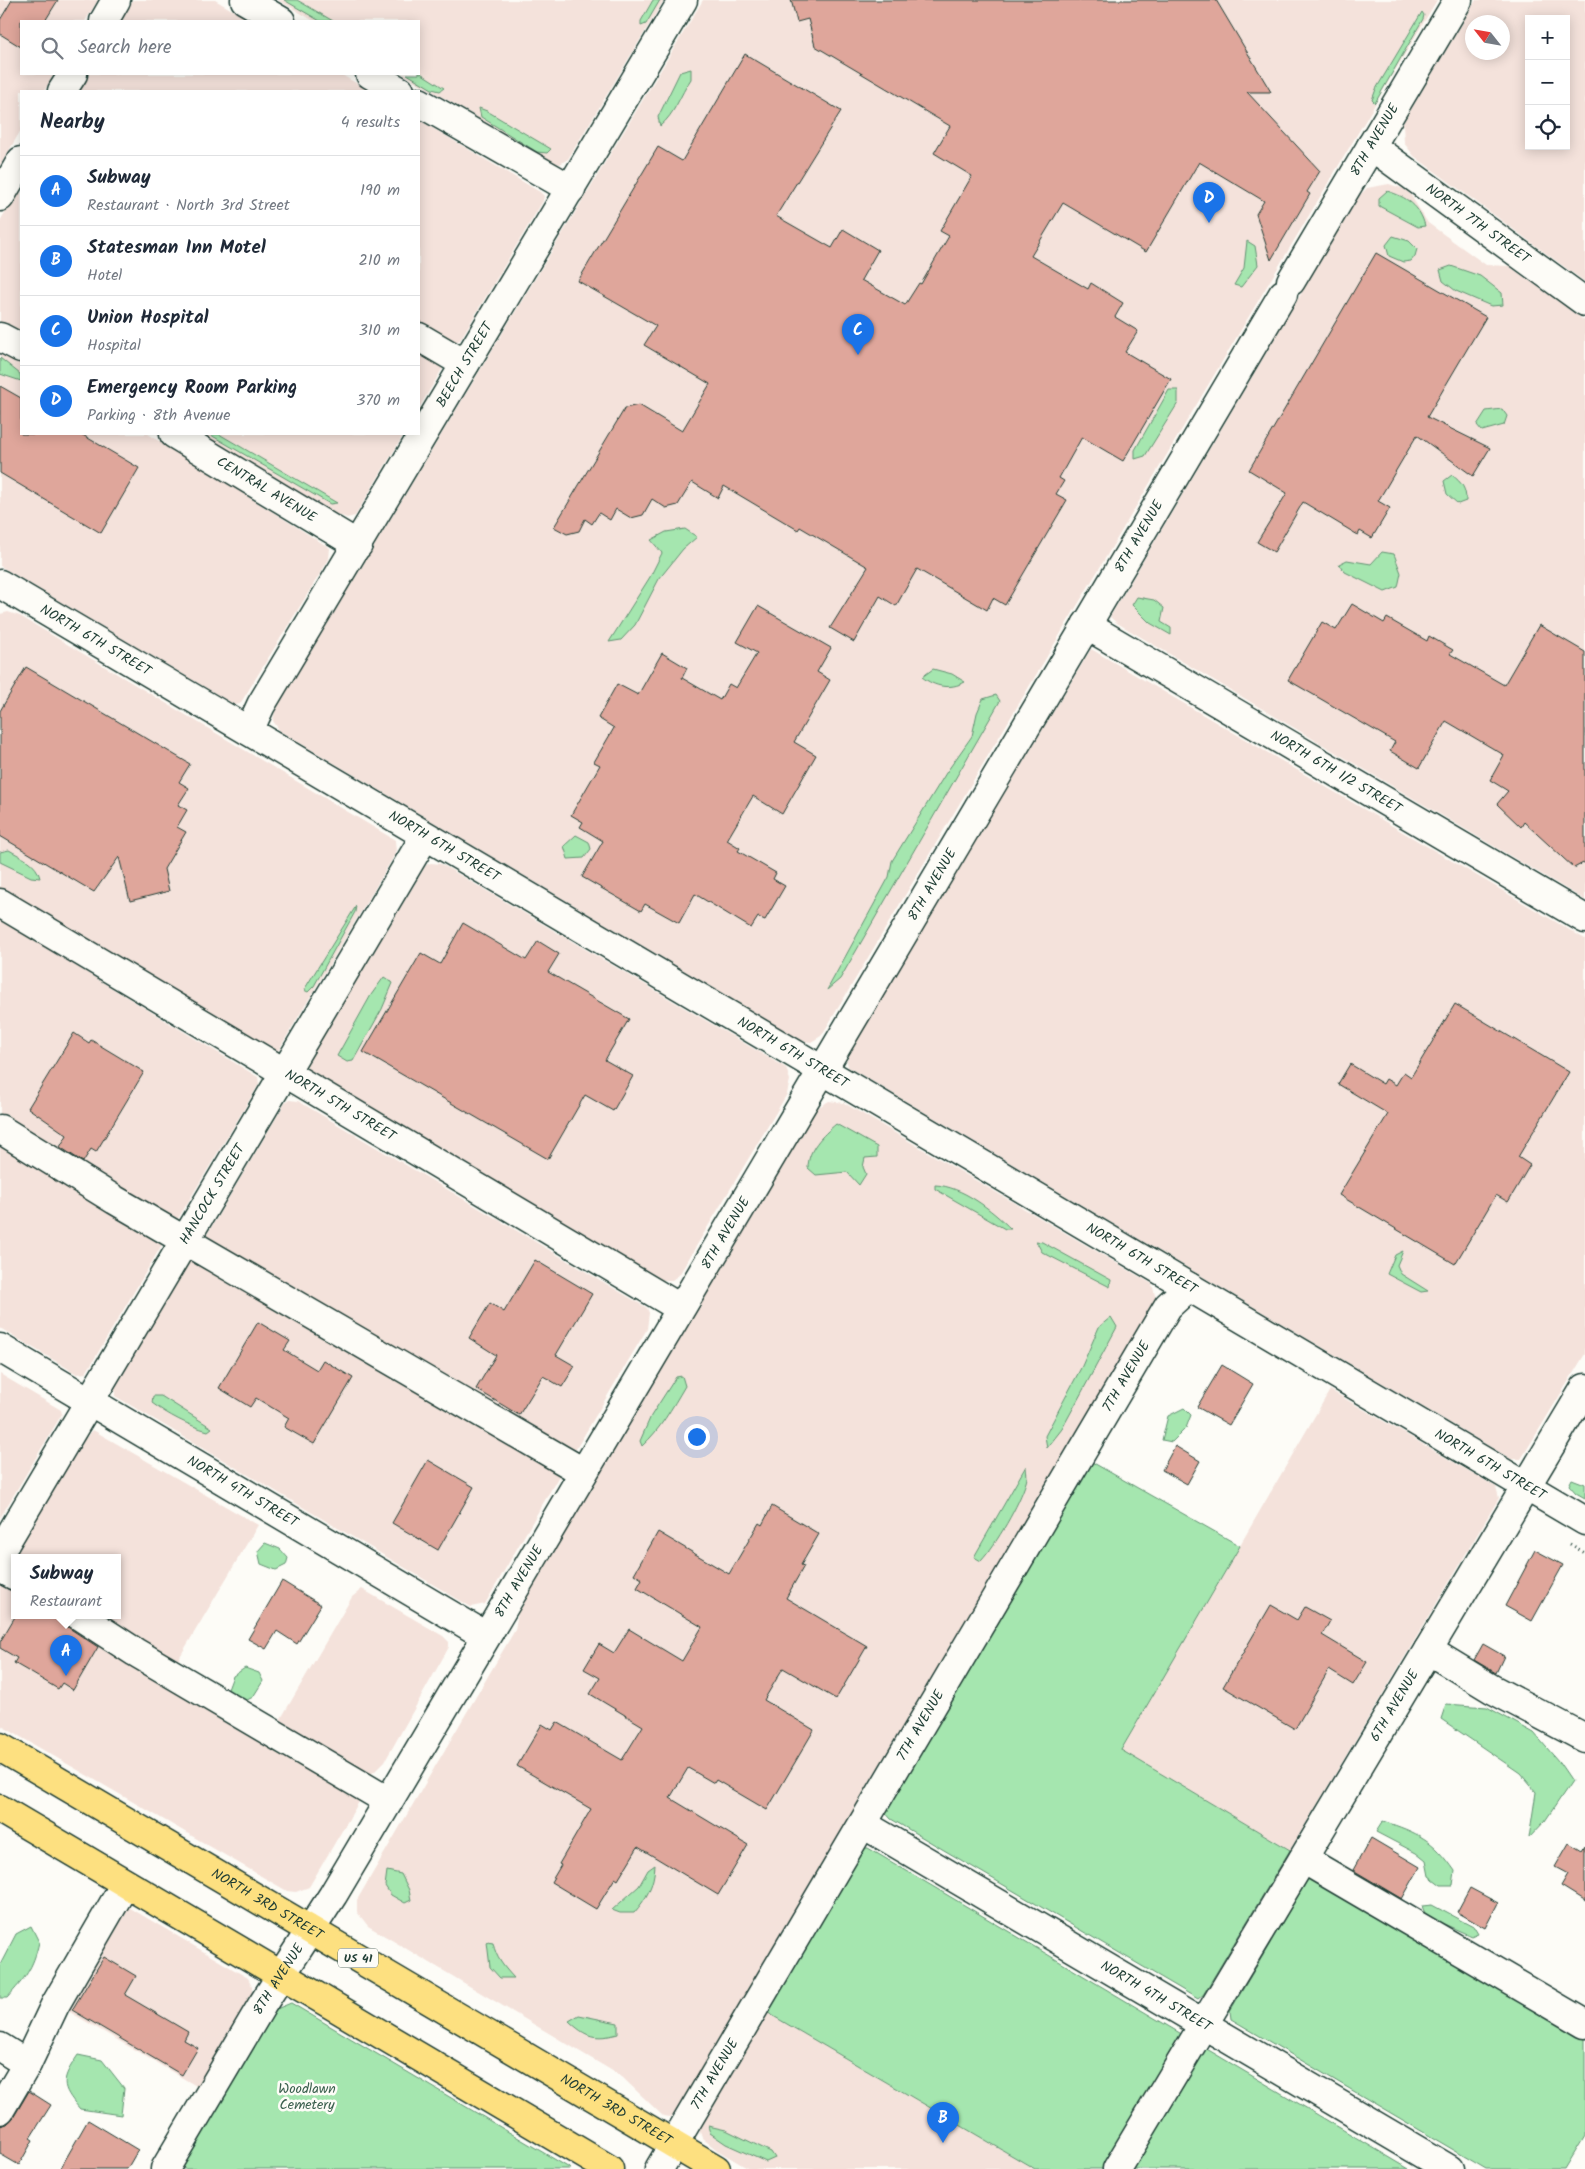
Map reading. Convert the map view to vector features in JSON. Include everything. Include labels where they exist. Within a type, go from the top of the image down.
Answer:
[{"type":"highway","name":"NORTH 3RD STREET","points":[[0,1747],[716,2169]]},
{"type":"highway","points":[[0,1809],[610,2169]]},
{"type":"street","points":[[105,20],[116,0]]},
{"type":"street","points":[[246,0],[280,20]]},
{"type":"street","name":"BEECH STREET","points":[[249,731],[261,705],[683,0]]},
{"type":"street","name":"8TH AVENUE","points":[[165,2169],[281,1975],[388,1802],[1458,0]]},
{"type":"street","points":[[63,90],[71,75]]},
{"type":"street","points":[[372,75],[398,90]]},
{"type":"street","points":[[420,103],[571,189]]},
{"type":"street","name":"NORTH 7TH STREET","points":[[1371,146],[1585,302]]},
{"type":"street","points":[[0,197],[20,162]]},
{"type":"street","points":[[0,337],[20,347]]},
{"type":"street","points":[[420,338],[465,364]]},
{"type":"street","name":"CENTRAL AVENUE","points":[[176,435],[358,544]]},
{"type":"street","name":"NORTH 6TH STREET","points":[[1,586],[1585,1521]]},
{"type":"street","name":"NORTH 6TH 1/2 STREET","points":[[1086,625],[1585,919]]},
{"type":"street","name":"HANCOCK STREET","points":[[0,1552],[426,836]]},
{"type":"street","name":"NORTH 5TH STREET","points":[[0,903],[680,1308]]},
{"type":"street","points":[[0,1129],[185,1240],[583,1472]]},
{"type":"street","name":"7TH AVENUE","points":[[659,2169],[1168,1306],[1188,1287]]},
{"type":"street","name":"NORTH 4TH STREET","points":[[0,1348],[486,1636]]},
{"type":"street","name":"6TH AVENUE","points":[[1117,2169],[1585,1388]]},
{"type":"street","points":[[84,1619],[135,1652],[388,1802]]},
{"type":"street","points":[[1428,1650],[1492,1689],[1585,1738]]},
{"type":"street","name":"NORTH 4TH STREET","points":[[863,1824],[1449,2169]]},
{"type":"street","points":[[1303,1859],[1585,2024]]},
{"type":"street","points":[[0,2110],[27,2064],[55,2005],[125,1884]]},
{"type":"street","points":[[0,2047],[27,2064]]},
{"type":"shaded area","points":[[0,0],[98,0],[86,20],[20,20],[20,75],[53,75],[45,90],[20,90],[20,132],[0,166]]},
{"type":"shaded area","points":[[133,0],[215,0],[249,20],[121,20]]},
{"type":"shaded area","points":[[278,0],[664,0],[568,159],[560,164],[555,163],[405,75],[420,75],[420,20],[312,20]]},
{"type":"shaded area","points":[[703,0],[1437,0],[825,1030],[821,1036],[811,1042],[803,1041],[280,731],[273,721],[275,711]]},
{"type":"shaded area","points":[[1476,0],[1585,0],[1585,282],[1414,156],[1404,143],[1403,123],[1465,19],[1465,60],[1510,60],[1510,15],[1467,15]]},
{"type":"shaded area","points":[[88,75],[342,75],[368,90],[79,90]]},
{"type":"shaded area","points":[[420,121],[544,196],[543,201],[460,340],[455,342],[420,325]]},
{"type":"shaded area","points":[[1389,184],[1404,189],[1410,194],[1428,223],[1486,265],[1509,266],[1585,321],[1585,900],[1117,623],[1110,617],[1359,196],[1367,188]]},
{"type":"shaded area","points":[[20,187],[20,337],[0,327],[0,221]]},
{"type":"shaded area","points":[[420,344],[444,366],[420,406]]},
{"type":"shaded area","points":[[0,348],[20,359],[20,435],[150,435],[330,548],[329,559],[240,704],[235,705],[0,566]]},
{"type":"shaded area","points":[[199,435],[403,435],[355,516],[347,518],[333,513]]},
{"type":"shaded area","points":[[8,612],[20,616],[395,840],[396,852],[278,1051],[273,1051],[0,889],[0,614]]},
{"type":"shaded area","points":[[1091,649],[1585,939],[1585,1354],[1521,1459],[1511,1459],[848,1067],[847,1061],[850,1051]]},
{"type":"shaded area","points":[[431,863],[441,864],[786,1068],[790,1080],[787,1094],[679,1275],[672,1280],[662,1280],[307,1069],[307,1064],[426,865]]},
{"type":"shaded area","points":[[0,920],[258,1077],[259,1084],[176,1222],[0,1122]]},
{"type":"shaded area","points":[[289,1100],[298,1101],[647,1308],[649,1313],[647,1329],[573,1454],[205,1238],[285,1103]]},
{"type":"shaded area","points":[[829,1101],[844,1103],[1152,1284],[1156,1299],[867,1786],[827,1863],[679,2113],[669,2117],[663,2116],[621,2076],[368,1926],[357,1912],[357,1900],[515,1630],[518,1612],[817,1108]]},
{"type":"shaded area","points":[[0,1136],[163,1243],[86,1373],[77,1374],[0,1328]]},
{"type":"shaded area","points":[[195,1257],[560,1474],[485,1604],[471,1607],[115,1396],[115,1385],[190,1260]]},
{"type":"shaded area","points":[[0,1374],[61,1410],[62,1414],[0,1518]]},
{"type":"shaded area","points":[[1330,1390],[1496,1487],[1499,1498],[1290,1850],[1121,1750]]},
{"type":"shaded area","points":[[93,1430],[258,1525],[172,1670],[92,1619],[121,1619],[121,1554],[15,1554],[79,1445]]},
{"type":"shaded area","points":[[0,1580],[11,1581],[11,1619],[77,1619],[360,1800],[309,1887],[296,1892],[287,1891],[0,1725]]},
{"type":"shaded area","points":[[362,1589],[443,1636],[449,1642],[449,1647],[385,1761],[374,1772],[367,1775],[276,1727],[352,1597]]},
{"type":"shaded area","points":[[125,1905],[248,1978],[252,1986],[252,1994],[198,2087],[61,2007]]},
{"type":"shaded area","points":[[763,2010],[1035,2169],[749,2169],[717,2150],[702,2138],[699,2129]]},
{"type":"green space","points":[[284,0],[297,0],[331,20],[318,20]]},
{"type":"green space","points":[[653,0],[660,0],[646,24],[641,26],[641,21]]},
{"type":"green space","points":[[1422,12],[1424,15],[1423,19],[1375,103],[1372,100],[1376,89]]},
{"type":"green space","points":[[691,69],[691,79],[674,110],[660,126],[658,117],[680,72]]},
{"type":"green space","points":[[420,73],[444,88],[440,91],[432,89],[409,75],[420,75]]},
{"type":"green space","points":[[479,108],[551,149],[547,153],[537,152],[481,117]]},
{"type":"green space","points":[[1387,191],[1401,196],[1412,203],[1420,213],[1425,226],[1418,227],[1379,206],[1379,198]]},
{"type":"green space","points":[[1393,236],[1409,241],[1417,249],[1411,261],[1403,262],[1389,256],[1386,245]]},
{"type":"green space","points":[[1247,241],[1255,246],[1258,265],[1241,287],[1234,285],[1244,268]]},
{"type":"green space","points":[[1451,266],[1480,276],[1502,293],[1503,305],[1491,306],[1456,291],[1443,281],[1440,270]]},
{"type":"green space","points":[[0,358],[20,374],[20,381],[0,374]]},
{"type":"green space","points":[[1169,390],[1178,390],[1178,403],[1145,456],[1135,459],[1135,450]]},
{"type":"green space","points":[[1502,409],[1507,416],[1504,425],[1482,431],[1477,425],[1486,411]]},
{"type":"green space","points":[[211,435],[221,435],[337,503],[330,504]]},
{"type":"green space","points":[[1452,475],[1461,483],[1465,493],[1466,501],[1458,504],[1447,494],[1444,481]]},
{"type":"green space","points":[[685,529],[697,537],[683,549],[659,579],[635,625],[621,640],[609,642],[650,577],[662,553],[651,540],[666,532]]},
{"type":"green space","points":[[1382,552],[1394,554],[1401,573],[1398,587],[1385,592],[1345,572],[1339,564],[1347,560],[1371,564]]},
{"type":"green space","points":[[1137,597],[1154,600],[1164,608],[1161,622],[1171,628],[1171,635],[1150,623],[1132,605]]},
{"type":"green space","points":[[933,669],[952,674],[965,682],[948,687],[937,685],[922,677]]},
{"type":"green space","points":[[996,695],[1000,701],[840,979],[827,990],[889,877],[892,861],[946,773],[972,736],[977,713],[983,699]]},
{"type":"green space","points":[[576,835],[589,842],[591,849],[584,858],[568,859],[564,846]]},
{"type":"green space","points":[[9,850],[32,864],[40,878],[31,877],[0,862],[0,852]]},
{"type":"green space","points":[[356,906],[355,912],[314,986],[308,992],[304,990]]},
{"type":"green space","points":[[384,977],[393,983],[382,1009],[353,1061],[347,1062],[337,1056],[371,995]]},
{"type":"green space","points":[[836,1124],[877,1147],[877,1157],[865,1158],[863,1167],[866,1174],[859,1185],[847,1172],[816,1175],[808,1168],[813,1149],[821,1138]]},
{"type":"green space","points":[[935,1185],[945,1186],[966,1194],[995,1214],[1011,1229],[1005,1229],[935,1189]]},
{"type":"green space","points":[[1036,1241],[1042,1242],[1111,1280],[1110,1287],[1042,1252]]},
{"type":"green space","points":[[1403,1251],[1397,1265],[1401,1274],[1428,1291],[1421,1292],[1387,1274],[1395,1255]]},
{"type":"green space","points":[[1111,1317],[1117,1327],[1062,1429],[1047,1448],[1045,1436],[1082,1366],[1099,1327]]},
{"type":"green space","points":[[682,1376],[685,1386],[660,1426],[642,1446],[640,1441],[651,1416],[676,1377]]},
{"type":"green space","points":[[153,1396],[161,1396],[212,1428],[208,1431],[201,1429],[172,1416],[152,1403]]},
{"type":"green space","points":[[1184,1408],[1191,1415],[1186,1428],[1172,1442],[1162,1440],[1168,1416]]},
{"type":"green space","points":[[1090,1461],[1240,1546],[1121,1750],[1290,1850],[1203,1995],[1198,1999],[891,1819],[884,1811]]},
{"type":"green space","points":[[1026,1466],[1027,1480],[1019,1501],[1000,1535],[981,1561],[974,1557]]},
{"type":"green space","points":[[1572,1479],[1585,1484],[1585,1498],[1576,1493],[1569,1485]]},
{"type":"green space","points":[[265,1543],[280,1549],[288,1558],[286,1565],[276,1570],[261,1564],[258,1551]]},
{"type":"green space","points":[[245,1668],[259,1673],[263,1681],[253,1697],[239,1704],[227,1692],[233,1676]]},
{"type":"green space","points":[[1446,1704],[1487,1707],[1534,1733],[1559,1762],[1572,1781],[1545,1821],[1529,1838],[1536,1792],[1520,1773],[1441,1719]]},
{"type":"green space","points":[[1383,1821],[1406,1829],[1432,1844],[1455,1871],[1453,1885],[1441,1885],[1429,1876],[1426,1861],[1416,1853],[1376,1832]]},
{"type":"green space","points":[[863,1848],[868,1848],[1409,2169],[1035,2169],[763,2010]]},
{"type":"green space","points":[[655,1865],[649,1891],[634,1913],[620,1913],[612,1910],[639,1886],[648,1870]]},
{"type":"green space","points":[[387,1871],[401,1874],[409,1890],[411,1900],[405,1903],[391,1895],[385,1886]]},
{"type":"green space","points":[[1310,1876],[1585,2032],[1585,2136],[1565,2169],[1486,2169],[1231,2019],[1230,2011]]},
{"type":"green space","points":[[1432,1905],[1475,1928],[1478,1933],[1471,1936],[1426,1916],[1422,1906]]},
{"type":"green space","points":[[31,1926],[39,1942],[34,1959],[23,1979],[7,1998],[0,1998],[0,1965],[16,1934]]},
{"type":"green space","points":[[487,1942],[493,1943],[498,1958],[514,1978],[500,1978],[490,1967]]},
{"type":"green space","name":"Woodlawn Cemetery","points":[[291,2003],[571,2169],[180,2169],[274,2010]]},
{"type":"green space","points":[[579,2015],[618,2023],[618,2034],[597,2037],[586,2034],[569,2021]]},
{"type":"green space","points":[[78,2055],[102,2060],[124,2088],[121,2115],[80,2109],[73,2101],[65,2083],[68,2071]]},
{"type":"green space","points":[[708,2126],[726,2130],[771,2152],[775,2158],[766,2162],[726,2144],[710,2133]]},
{"type":"building","points":[[12,0],[58,0],[46,20],[20,20],[20,46],[0,34],[0,20]]},
{"type":"building","points":[[791,0],[1216,0],[1271,92],[1247,92],[1320,171],[1307,192],[1310,194],[1271,260],[1256,214],[1264,201],[1199,162],[1146,252],[1063,203],[1031,256],[1088,289],[1091,283],[1123,303],[1115,317],[1138,331],[1125,352],[1171,379],[1123,461],[1082,437],[1059,478],[1064,481],[1056,494],[1067,500],[1005,605],[993,598],[987,610],[917,569],[896,606],[880,596],[854,642],[830,628],[868,567],[800,527],[798,530],[724,486],[718,498],[692,482],[678,505],[666,508],[652,499],[643,515],[631,518],[616,509],[610,520],[599,513],[592,524],[585,519],[579,531],[567,534],[554,527],[625,408],[639,405],[682,431],[710,384],[644,345],[656,326],[578,281],[658,147],[682,161],[745,54],[841,111],[776,216],[832,248],[843,229],[878,250],[861,280],[905,305],[919,283],[921,284],[949,236],[940,231],[972,176],[934,153],[950,126],[815,46],[808,19],[797,22]]},
{"type":"building","points":[[1376,253],[1486,317],[1427,417],[1490,448],[1473,476],[1417,435],[1378,501],[1390,508],[1372,538],[1360,531],[1358,535],[1303,502],[1274,552],[1257,542],[1287,493],[1249,470]]},
{"type":"building","points":[[0,386],[20,397],[20,435],[83,435],[139,468],[101,533],[0,473]]},
{"type":"building","points":[[1352,604],[1384,623],[1387,618],[1427,641],[1429,636],[1453,650],[1450,654],[1504,685],[1539,625],[1585,652],[1585,862],[1574,868],[1524,822],[1521,827],[1497,804],[1508,791],[1490,780],[1504,755],[1446,721],[1419,768],[1390,751],[1395,742],[1288,680],[1322,622],[1336,630]]},
{"type":"building","points":[[758,606],[831,648],[817,672],[830,680],[794,742],[816,755],[782,814],[753,796],[727,840],[740,848],[738,851],[776,873],[773,879],[785,886],[765,920],[758,917],[751,928],[695,894],[679,923],[645,904],[641,911],[582,877],[603,841],[580,827],[583,822],[571,815],[600,765],[594,762],[614,728],[598,718],[617,684],[638,695],[662,653],[687,668],[682,678],[720,700],[729,684],[736,688],[757,653],[737,642]]},
{"type":"building","points":[[26,667],[190,764],[179,782],[189,788],[178,805],[187,810],[177,827],[186,832],[164,869],[169,891],[130,901],[119,857],[94,892],[0,836],[0,711]]},
{"type":"building","points":[[463,923],[526,960],[538,941],[559,954],[548,972],[629,1019],[605,1060],[633,1076],[613,1111],[585,1095],[548,1159],[363,1052],[421,953],[440,964]]},
{"type":"building","points":[[1455,1004],[1569,1072],[1518,1157],[1530,1165],[1508,1202],[1496,1195],[1455,1264],[1339,1195],[1388,1114],[1338,1084],[1350,1064],[1383,1084],[1386,1079],[1396,1085],[1404,1072],[1411,1077]]},
{"type":"building","points":[[74,1033],[89,1043],[91,1040],[144,1072],[96,1152],[91,1149],[83,1162],[60,1147],[67,1135],[28,1108]]},
{"type":"building","points":[[535,1260],[592,1294],[556,1355],[575,1366],[562,1387],[543,1376],[519,1415],[476,1389],[496,1355],[469,1338],[490,1303],[504,1312]]},
{"type":"building","points":[[258,1322],[290,1341],[284,1350],[317,1370],[323,1360],[353,1378],[314,1444],[284,1427],[289,1418],[256,1398],[250,1407],[219,1388]]},
{"type":"building","points":[[1222,1365],[1253,1384],[1229,1425],[1197,1407]]},
{"type":"building","points":[[1175,1446],[1200,1461],[1187,1484],[1162,1470]]},
{"type":"building","points":[[428,1460],[474,1487],[438,1550],[392,1523]]},
{"type":"building","points":[[772,1506],[819,1534],[801,1565],[804,1566],[786,1598],[867,1646],[836,1699],[783,1668],[764,1700],[814,1730],[767,1810],[716,1780],[714,1783],[688,1768],[670,1798],[748,1845],[718,1895],[638,1847],[618,1880],[615,1878],[596,1909],[551,1882],[561,1865],[559,1864],[591,1809],[517,1766],[542,1724],[552,1730],[557,1722],[622,1760],[643,1726],[590,1694],[600,1678],[584,1669],[599,1644],[614,1653],[629,1629],[682,1661],[702,1627],[637,1588],[642,1579],[634,1574],[658,1532],[729,1574],[759,1523],[762,1525]]},
{"type":"building","points":[[1535,1550],[1563,1565],[1532,1621],[1505,1606]]},
{"type":"building","points":[[282,1581],[321,1605],[297,1644],[277,1631],[266,1649],[248,1639]]},
{"type":"building","points":[[1271,1605],[1297,1620],[1305,1607],[1330,1621],[1322,1635],[1367,1662],[1353,1685],[1329,1670],[1295,1729],[1223,1687]]},
{"type":"building","points":[[14,1619],[62,1619],[69,1628],[98,1647],[73,1690],[62,1683],[58,1689],[14,1663],[17,1658],[0,1648],[0,1642]]},
{"type":"building","points":[[1483,1644],[1504,1656],[1496,1673],[1474,1660]]},
{"type":"building","points":[[1371,1838],[1420,1867],[1402,1899],[1353,1870]]},
{"type":"building","points":[[1569,1843],[1582,1851],[1585,1846],[1585,1901],[1561,1886],[1568,1874],[1555,1867]]},
{"type":"building","points":[[1470,1888],[1498,1903],[1485,1928],[1457,1912]]},
{"type":"building","points":[[104,1957],[136,1976],[125,1995],[188,2032],[184,2040],[198,2048],[182,2075],[72,2010]]},
{"type":"building","points":[[29,2091],[51,2105],[30,2138],[33,2140],[19,2165],[0,2154],[0,2126],[7,2124],[13,2118]]},
{"type":"building","points":[[88,2120],[138,2150],[127,2169],[60,2169]]},
{"type":"place","name":"Emergency Room Parking","points":[[1209,223]]},
{"type":"place","name":"Union Hospital","points":[[858,355]]},
{"type":"place","name":"Subway","points":[[66,1676]]},
{"type":"place","name":"Statesman Inn Motel","points":[[943,2143]]}]
